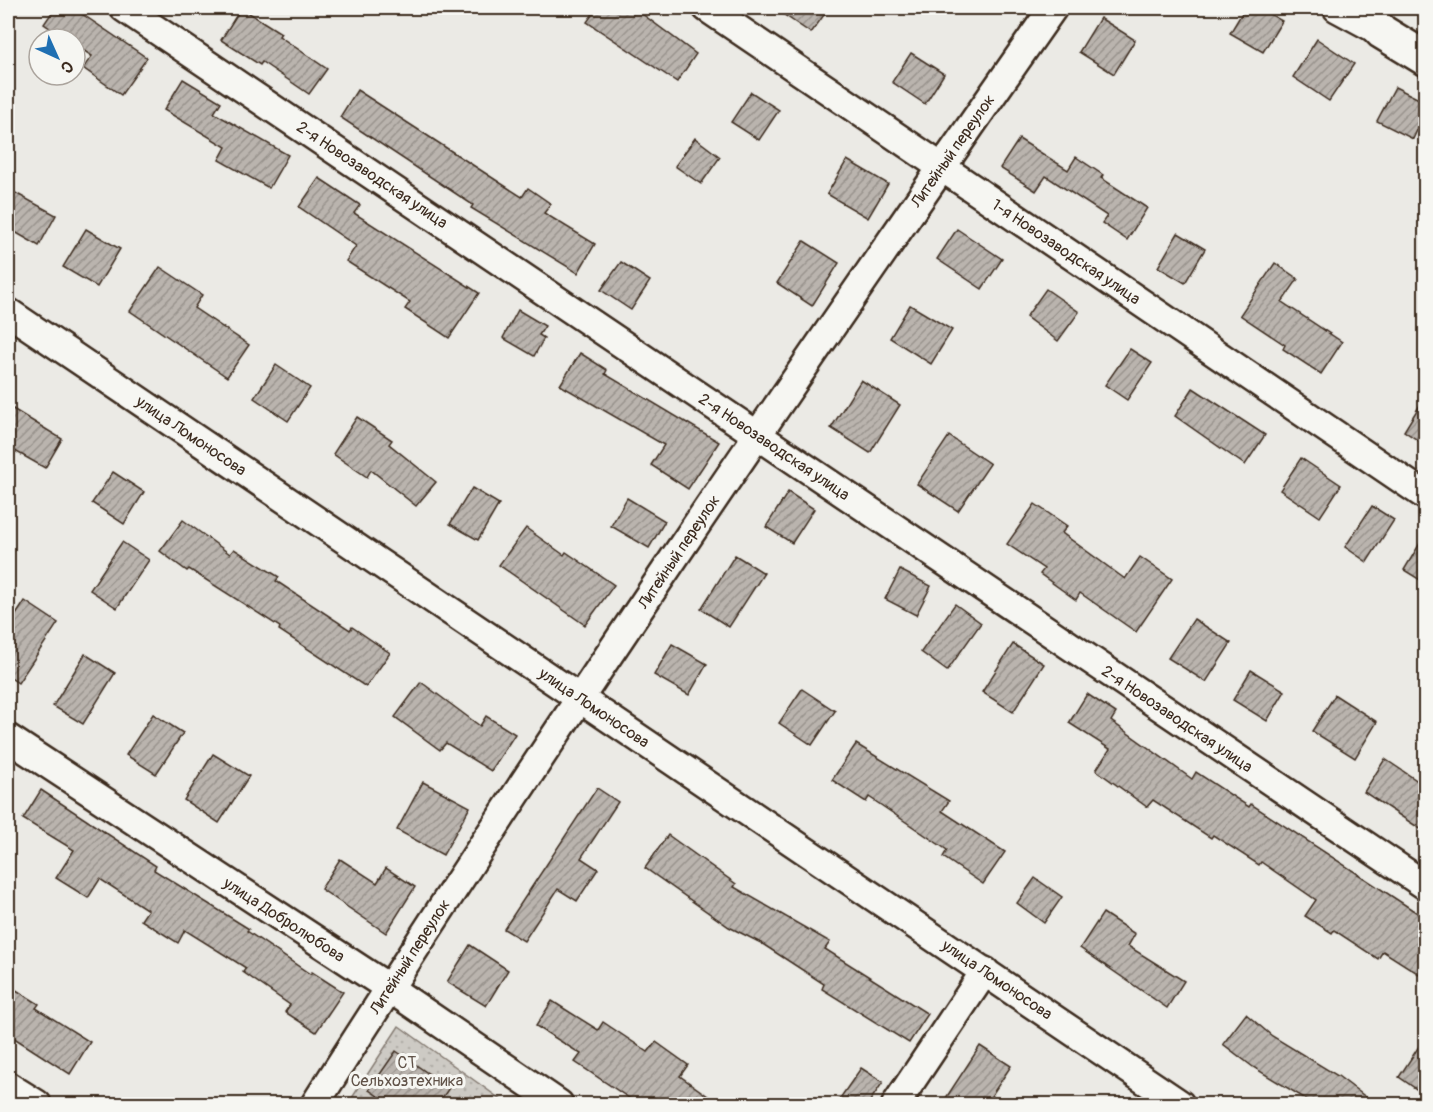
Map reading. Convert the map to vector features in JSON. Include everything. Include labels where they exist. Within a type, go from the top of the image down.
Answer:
[{"type":"main road","points":[[1359,8],[1382,32],[1425,59]]},
{"type":"street","name":"2-я Новозаводская улица","points":[[124,8],[1425,886]]},
{"type":"street","name":"1-я Новозаводская улица","points":[[707,8],[1425,496]]},
{"type":"street","name":"Литейный переулок","points":[[315,1104],[389,988],[757,435],[1053,8]]},
{"type":"street","points":[[1337,8],[1382,32]]},
{"type":"street","name":"улица Ломоносова","points":[[8,312],[1180,1104]]},
{"type":"street","name":"улица Добролюбова","points":[[8,738],[389,988],[559,1104]]},
{"type":"street","points":[[896,1104],[985,971]]},
{"type":"street","points":[[8,1086],[36,1104]]},
{"type":"green space","name":"СТ Сельхозтехника","points":[[399,1026],[507,1104],[348,1104]]},
{"type":"building","points":[[55,8],[73,8],[147,58],[121,95],[87,71],[87,63],[92,56],[87,53],[87,27],[48,27],[44,24]]},
{"type":"building","points":[[241,8],[281,33],[279,36],[327,69],[309,94],[262,62],[260,65],[221,40]]},
{"type":"building","points":[[597,8],[634,8],[696,54],[677,82],[587,22]]},
{"type":"building","points":[[774,8],[829,8],[811,33]]},
{"type":"building","points":[[1245,8],[1259,8],[1282,21],[1263,52],[1230,33]]},
{"type":"building","points":[[1100,18],[1135,40],[1114,74],[1079,52]]},
{"type":"building","points":[[1317,39],[1354,64],[1329,101],[1293,77]]},
{"type":"building","points":[[911,53],[944,74],[925,104],[892,82]]},
{"type":"building","points":[[183,79],[221,102],[214,113],[288,155],[269,188],[219,160],[226,147],[164,110]]},
{"type":"building","points":[[1395,87],[1425,102],[1425,113],[1413,139],[1377,121]]},
{"type":"building","points":[[357,90],[522,197],[528,188],[551,204],[544,213],[595,244],[578,273],[471,208],[473,205],[340,117]]},
{"type":"building","points":[[751,92],[779,110],[759,140],[731,122]]},
{"type":"building","points":[[695,138],[720,157],[701,184],[675,166]]},
{"type":"building","points":[[1019,139],[1068,170],[1076,157],[1103,175],[1101,178],[1147,208],[1127,240],[1102,223],[1107,216],[1046,176],[1036,191],[1000,168]]},
{"type":"building","points":[[847,160],[888,184],[868,218],[827,194]]},
{"type":"building","points":[[319,178],[360,205],[354,213],[479,293],[449,338],[405,309],[410,302],[346,261],[356,246],[299,207]]},
{"type":"building","points":[[8,189],[56,215],[39,246],[8,228]]},
{"type":"building","points":[[86,229],[120,249],[97,287],[63,267]]},
{"type":"building","points":[[957,229],[1002,259],[982,289],[937,259]]},
{"type":"building","points":[[1178,233],[1205,249],[1185,283],[1158,267]]},
{"type":"building","points":[[804,241],[839,263],[812,306],[777,283]]},
{"type":"building","points":[[621,262],[650,281],[631,310],[601,290]]},
{"type":"building","points":[[1275,263],[1298,279],[1282,302],[1342,342],[1321,374],[1283,349],[1285,345],[1240,315]]},
{"type":"building","points":[[160,267],[202,295],[194,308],[249,345],[227,377],[130,311]]},
{"type":"building","points":[[1046,289],[1079,312],[1058,341],[1026,317]]},
{"type":"building","points":[[910,305],[952,330],[931,364],[890,338]]},
{"type":"building","points":[[518,310],[545,326],[539,335],[544,338],[534,356],[503,338]]},
{"type":"building","points":[[1130,349],[1152,363],[1127,400],[1105,385]]},
{"type":"building","points":[[580,353],[607,370],[605,374],[719,442],[688,489],[651,465],[664,445],[560,385]]},
{"type":"building","points":[[276,365],[310,388],[288,421],[254,398]]},
{"type":"building","points":[[861,380],[900,405],[870,453],[831,428]]},
{"type":"building","points":[[1193,388],[1265,435],[1245,465],[1175,416]]},
{"type":"building","points":[[1425,397],[1425,445],[1404,431]]},
{"type":"building","points":[[8,406],[62,439],[45,468],[8,447]]},
{"type":"building","points":[[357,417],[392,440],[389,444],[436,482],[416,506],[371,470],[367,477],[333,454]]},
{"type":"building","points":[[949,436],[990,464],[958,511],[917,484]]},
{"type":"building","points":[[1301,458],[1341,485],[1320,517],[1280,490]]},
{"type":"building","points":[[113,472],[144,492],[124,524],[92,503]]},
{"type":"building","points":[[472,488],[499,504],[478,540],[450,524]]},
{"type":"building","points":[[788,492],[814,509],[792,543],[766,527]]},
{"type":"building","points":[[627,498],[665,521],[649,548],[611,526]]},
{"type":"building","points":[[1035,504],[1067,526],[1062,533],[1125,579],[1140,557],[1172,579],[1136,632],[1080,593],[1076,600],[1040,574],[1044,569],[1007,544]]},
{"type":"building","points":[[1372,506],[1394,520],[1367,562],[1345,547]]},
{"type":"building","points":[[183,520],[230,554],[234,549],[279,577],[276,581],[350,630],[352,627],[390,653],[366,687],[279,630],[280,627],[189,569],[187,571],[160,551]]},
{"type":"building","points":[[526,528],[564,555],[566,552],[614,585],[585,625],[499,565]]},
{"type":"building","points":[[1425,535],[1425,583],[1404,570]]},
{"type":"building","points":[[122,542],[149,560],[117,608],[90,590]]},
{"type":"building","points":[[735,555],[764,573],[729,627],[701,609]]},
{"type":"building","points":[[900,570],[931,586],[916,615],[885,599]]},
{"type":"building","points":[[25,601],[58,623],[18,683],[8,676],[8,627]]},
{"type":"building","points":[[955,604],[981,623],[947,671],[921,652]]},
{"type":"building","points":[[1194,619],[1231,643],[1206,682],[1168,658]]},
{"type":"building","points":[[672,644],[707,664],[689,695],[654,675]]},
{"type":"building","points":[[1013,644],[1044,664],[1013,712],[982,692]]},
{"type":"building","points":[[85,654],[115,673],[83,724],[53,706]]},
{"type":"building","points":[[1251,670],[1285,691],[1267,721],[1233,700]]},
{"type":"building","points":[[421,682],[480,726],[486,716],[515,734],[491,771],[446,743],[440,750],[395,717]]},
{"type":"building","points":[[802,689],[835,711],[812,745],[779,723]]},
{"type":"building","points":[[1087,694],[1116,713],[1111,721],[1192,779],[1196,772],[1249,807],[1251,804],[1425,918],[1425,978],[1383,951],[1378,959],[1334,930],[1332,933],[1305,916],[1316,900],[1261,862],[1259,865],[1213,835],[1211,838],[1153,800],[1147,807],[1096,770],[1110,749],[1069,723]]},
{"type":"building","points":[[1335,695],[1377,722],[1355,758],[1312,731]]},
{"type":"building","points":[[153,714],[183,733],[156,774],[126,755]]},
{"type":"building","points":[[856,744],[949,801],[942,811],[1005,852],[983,884],[943,857],[947,850],[869,797],[866,802],[832,780]]},
{"type":"building","points":[[213,754],[249,776],[219,823],[184,800]]},
{"type":"building","points":[[1385,759],[1425,786],[1425,832],[1364,792]]},
{"type":"building","points":[[423,782],[470,807],[443,855],[397,830]]},
{"type":"building","points":[[597,788],[618,802],[581,858],[598,869],[577,901],[558,889],[524,941],[504,929]]},
{"type":"building","points":[[41,790],[156,866],[154,870],[249,929],[247,931],[310,974],[312,972],[343,992],[316,1032],[285,1012],[290,1005],[243,972],[246,968],[185,930],[178,943],[141,920],[148,910],[100,879],[88,898],[56,878],[74,850],[23,819]]},
{"type":"building","points":[[668,835],[736,884],[734,887],[830,942],[825,949],[928,1014],[909,1043],[822,989],[824,984],[761,943],[729,927],[645,868]]},
{"type":"building","points":[[340,859],[377,883],[386,868],[415,887],[386,933],[321,889]]},
{"type":"building","points":[[1035,878],[1062,897],[1044,923],[1017,903]]},
{"type":"building","points":[[1103,913],[1135,934],[1128,946],[1184,981],[1167,1008],[1080,948]]},
{"type":"building","points":[[470,945],[508,970],[486,1006],[447,982]]},
{"type":"building","points":[[8,985],[39,1004],[36,1008],[90,1042],[70,1074],[8,1034]]},
{"type":"building","points":[[552,1001],[598,1030],[603,1022],[648,1052],[656,1042],[688,1065],[680,1076],[719,1104],[638,1104],[575,1062],[581,1054],[536,1026]]},
{"type":"building","points":[[1246,1014],[1272,1036],[1338,1076],[1375,1104],[1314,1104],[1253,1067],[1223,1044]]},
{"type":"building","points":[[1425,1037],[1425,1095],[1399,1077]]},
{"type":"building","points":[[980,1046],[1011,1066],[986,1104],[942,1104]]},
{"type":"building","points":[[396,1051],[449,1088],[438,1104],[390,1104],[369,1090]]},
{"type":"building","points":[[861,1068],[883,1082],[868,1104],[836,1104]]}]
